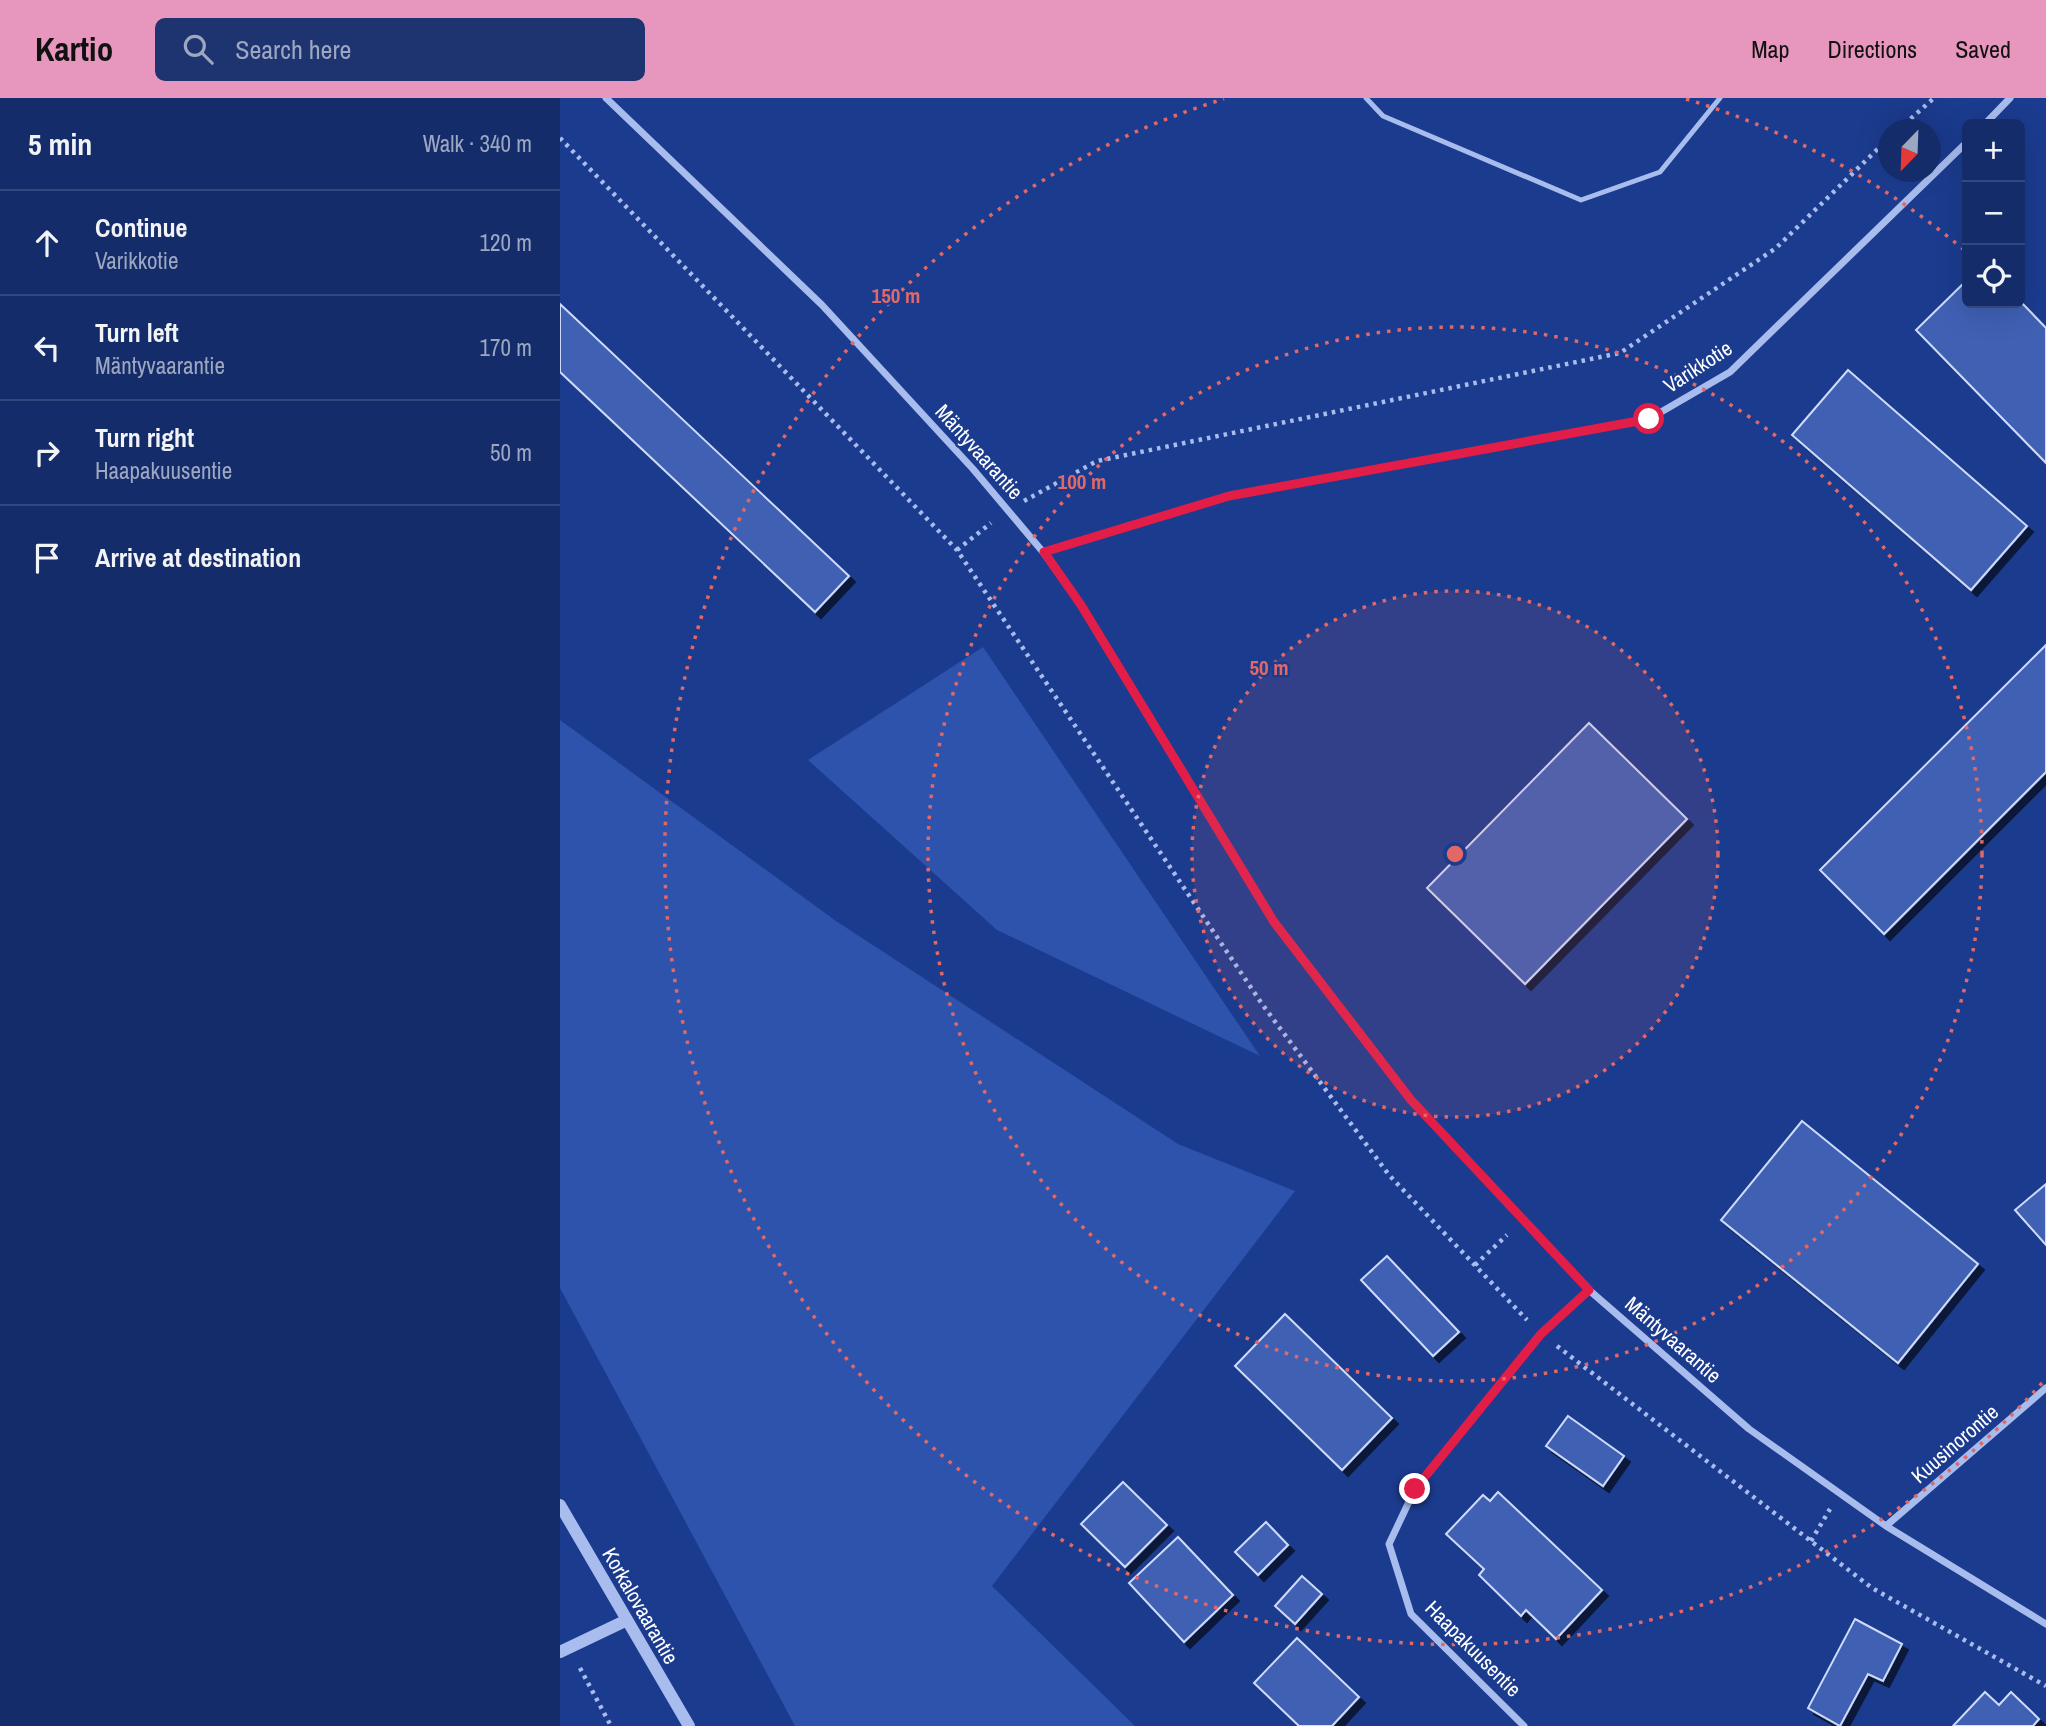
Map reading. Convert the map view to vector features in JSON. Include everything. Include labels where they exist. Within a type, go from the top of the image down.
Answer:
[{"type":"street","name":"Mäntyvaarantie","points":[[606,98],[822,305],[1044,552],[1081,605],[1274,922],[1411,1100],[1589,1290],[1749,1429],[1886,1526],[2046,1624]]},
{"type":"street","points":[[1990,119],[2010,98]]},
{"type":"street","name":"Varikkotie","points":[[1044,552],[1229,496],[1649,419],[1730,372],[1962,147]]},
{"type":"street","name":"Haapakuusentie","points":[[1524,1726],[1411,1614],[1389,1544],[1415,1489],[1541,1334],[1589,1290]]},
{"type":"street","name":"Kuusinorontie","points":[[1886,1526],[2046,1388]]},
{"type":"street","name":"Korkalovaarantie","points":[[560,1505],[625,1621],[689,1726]]},
{"type":"street","points":[[565,1650],[625,1621]]},
{"type":"lane","points":[[1366,98],[1383,117],[1581,200],[1660,172],[1720,98]]},
{"type":"path","points":[[1910,119],[1934,98]]},
{"type":"path","points":[[957,550],[1008,510],[1097,461],[1620,354],[1776,248],[1878,149]]},
{"type":"path","points":[[1475,1265],[1524,1220]]},
{"type":"path","points":[[1811,1541],[1840,1494]]},
{"type":"path","points":[[565,1650],[611,1726]]},
{"type":"shaded area","points":[[983,647],[1260,1056],[997,930],[808,760]]},
{"type":"shaded area","points":[[560,720],[836,921],[1178,1144],[1295,1191],[992,1586],[1135,1726],[795,1726],[560,1288]]},
{"type":"building","points":[[1962,285],[1962,308],[2025,306],[2046,328],[2046,463],[1916,330]]},
{"type":"building","points":[[560,304],[849,576],[815,612],[560,372]]},
{"type":"building","points":[[1848,370],[2027,526],[1971,590],[1792,435]]},
{"type":"building","points":[[2046,645],[2046,772],[1884,934],[1820,870]]},
{"type":"building","points":[[1589,723],[1687,819],[1525,984],[1427,888]]},
{"type":"building","points":[[1802,1121],[1978,1264],[1898,1363],[1721,1220]]},
{"type":"building","points":[[2046,1184],[2046,1245],[2015,1210]]},
{"type":"building","points":[[1387,1256],[1459,1332],[1433,1356],[1361,1280]]},
{"type":"building","points":[[1285,1314],[1392,1418],[1342,1470],[1235,1366]]},
{"type":"building","points":[[1568,1416],[1624,1456],[1603,1486],[1546,1446]]},
{"type":"building","points":[[1123,1482],[1167,1525],[1125,1567],[1081,1524]]},
{"type":"building","points":[[1498,1492],[1602,1590],[1556,1639],[1526,1610],[1521,1616],[1479,1575],[1484,1569],[1446,1534],[1483,1495],[1490,1501]]},
{"type":"building","points":[[1266,1522],[1288,1545],[1258,1575],[1235,1552]]},
{"type":"building","points":[[1178,1537],[1233,1595],[1184,1642],[1129,1583]]},
{"type":"building","points":[[1302,1576],[1322,1594],[1295,1624],[1275,1606]]},
{"type":"building","points":[[1855,1619],[1902,1644],[1883,1681],[1868,1674],[1840,1726],[1808,1708]]},
{"type":"building","points":[[1297,1638],[1359,1697],[1332,1726],[1299,1726],[1254,1683]]},
{"type":"building","points":[[1985,1692],[1999,1705],[2011,1692],[2039,1719],[2033,1726],[1953,1726]]},
{"type":"route","points":[[1415,1489],[1541,1334],[1589,1290],[1411,1100],[1274,922],[1081,605],[1044,552],[1229,496],[1649,419]]}]
